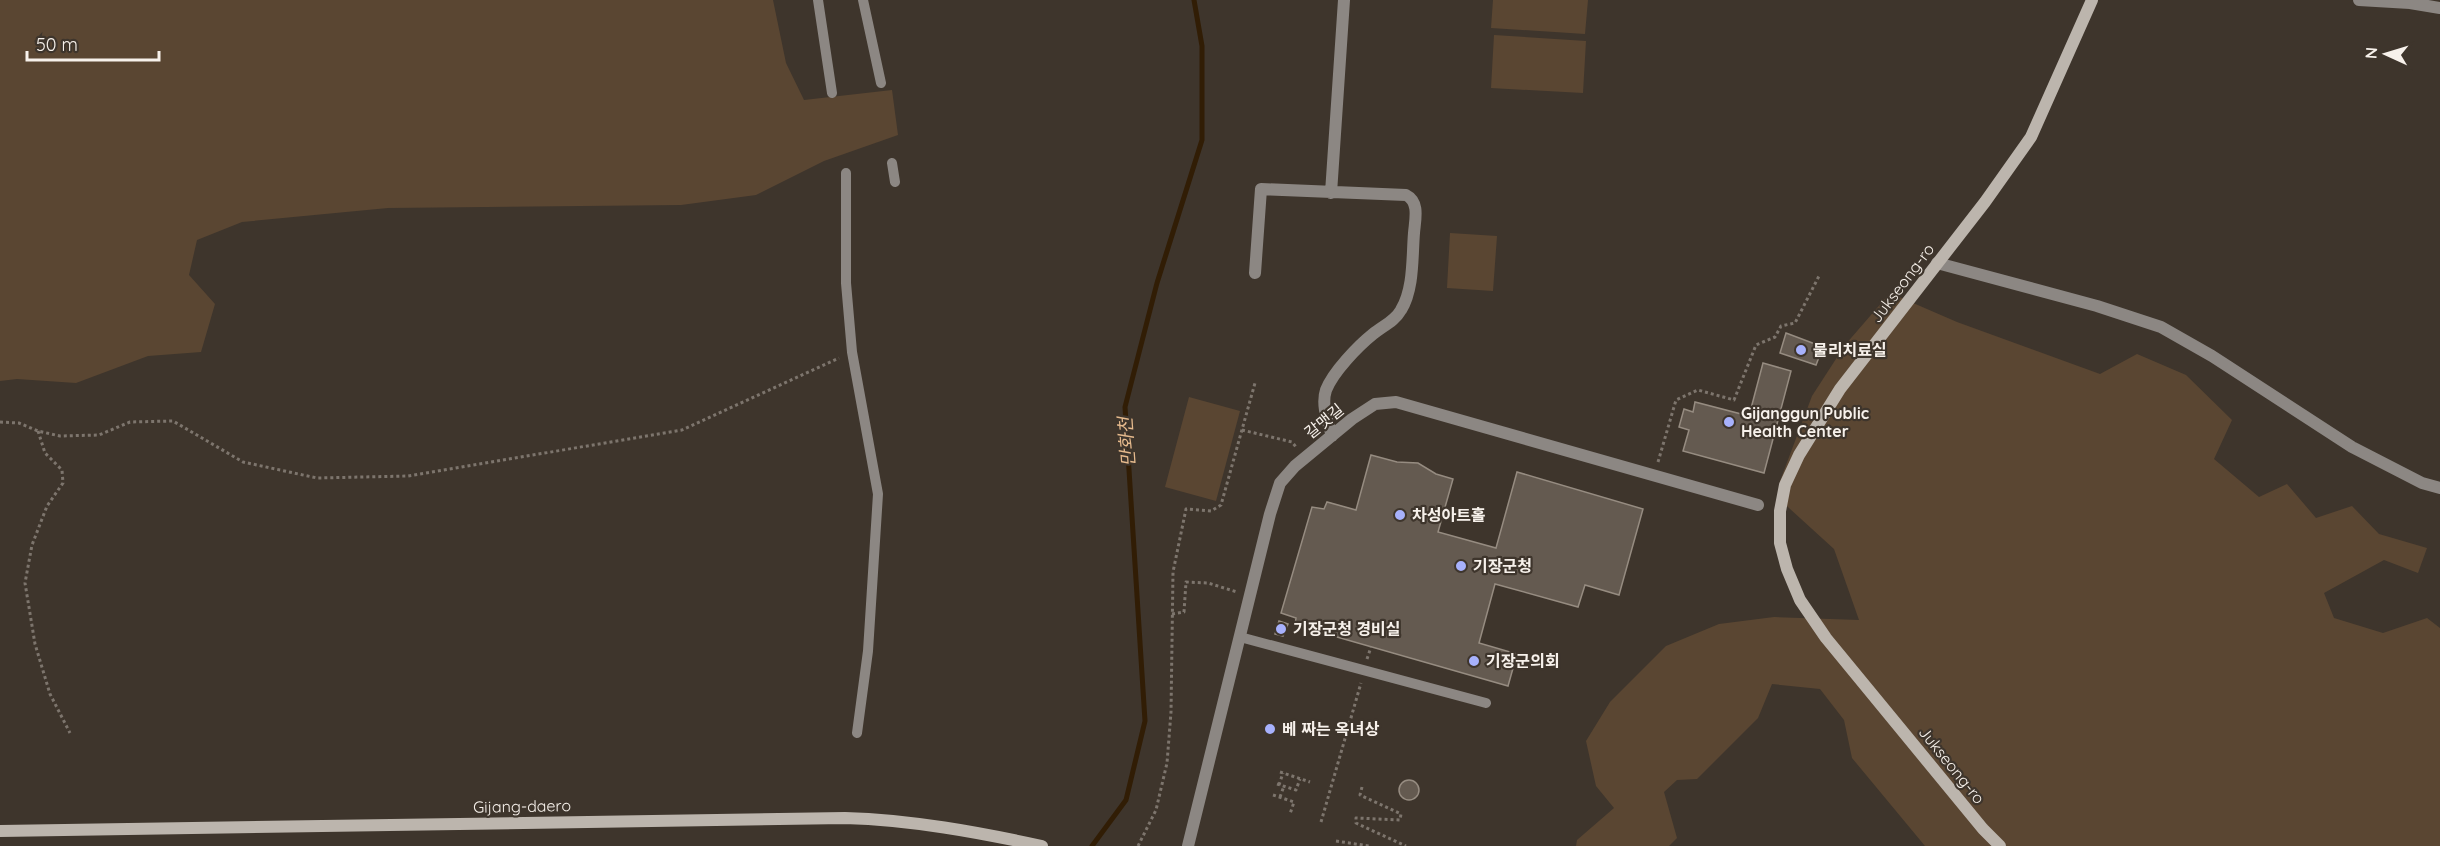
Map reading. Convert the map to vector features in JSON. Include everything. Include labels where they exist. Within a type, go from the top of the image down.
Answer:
[{"type":"main road","name":"Jukseong-ro","points":[[2000,846],[1983,829],[1826,638],[1800,600],[1780,543],[1780,511],[1785,485],[1799,455],[1840,389],[1938,263],[2010,156],[2031,137],[2092,0]]},
{"type":"main road","name":"Gijang-daero","points":[[0,831],[845,818],[891,820],[958,829],[1041,846]]},
{"type":"street","points":[[1331,193],[1344,0]]},
{"type":"street","points":[[2359,0],[2410,3],[2440,8]]},
{"type":"street","points":[[1255,273],[1261,189],[1406,195],[1412,200],[1416,211],[1410,283],[1404,305],[1397,316],[1371,335],[1346,362],[1326,390],[1325,411],[1332,436]]},
{"type":"street","points":[[1938,263],[2097,306],[2161,327],[2212,356],[2352,447],[2422,483],[2440,488]]},
{"type":"street","name":"갈맷길","points":[[1188,846],[1249,595],[1280,483],[1305,458],[1376,404],[1396,402],[1758,505]]},
{"type":"lane","points":[[818,0],[832,93]]},
{"type":"lane","points":[[863,0],[881,83]]},
{"type":"lane","points":[[892,163],[895,182]]},
{"type":"lane","points":[[846,173],[846,283],[852,352],[878,494],[868,651],[857,733]]},
{"type":"lane","points":[[1240,637],[1486,703]]},
{"type":"path","points":[[1654,475],[1676,400],[1698,390],[1734,400],[1756,345],[1775,337],[1781,326],[1795,323],[1819,276]]},
{"type":"path","points":[[0,422],[19,423],[38,431],[60,436],[99,435],[130,422],[173,421],[243,462],[317,478],[408,476],[682,430],[852,352]]},
{"type":"path","points":[[1138,846],[1156,810],[1167,763],[1171,712],[1173,572],[1186,509],[1211,511],[1221,505],[1255,383]]},
{"type":"path","points":[[1242,430],[1292,442],[1305,458]]},
{"type":"path","points":[[38,431],[45,453],[62,470],[63,483],[47,507],[32,545],[25,583],[34,644],[50,694],[70,733]]},
{"type":"path","points":[[1172,614],[1184,612],[1186,582],[1208,583],[1249,595]]},
{"type":"path","points":[[1321,822],[1371,647]]},
{"type":"path","points":[[1300,779],[1296,790],[1278,784],[1281,773],[1310,782]]},
{"type":"path","points":[[1280,797],[1284,786]]},
{"type":"path","points":[[1362,787],[1360,795],[1401,814],[1400,820],[1356,818],[1356,823],[1406,846]]},
{"type":"path","points":[[1273,795],[1294,802],[1290,814]]},
{"type":"path","points":[[1336,841],[1369,846]]},
{"type":"shaded area","points":[[0,0],[773,0],[786,63],[804,100],[892,90],[898,135],[824,161],[756,195],[681,205],[388,208],[242,222],[197,240],[189,275],[215,304],[201,352],[148,356],[76,383],[17,379],[0,381]]},
{"type":"shaded area","points":[[1493,0],[1588,0],[1585,34],[1491,28]]},
{"type":"shaded area","points":[[1494,35],[1586,41],[1583,93],[1491,88]]},
{"type":"shaded area","points":[[1450,233],[1497,236],[1493,291],[1447,288]]},
{"type":"shaded area","points":[[1890,293],[1957,322],[2100,374],[2137,354],[2186,375],[2232,420],[2214,459],[2259,497],[2287,484],[2316,518],[2352,506],[2379,534],[2427,548],[2418,573],[2384,560],[2324,593],[2334,618],[2383,633],[2427,618],[2440,628],[2440,846],[1925,846],[1852,758],[1844,720],[1820,689],[1772,684],[1758,718],[1697,779],[1677,780],[1664,792],[1677,838],[1669,846],[1576,846],[1577,840],[1614,808],[1596,786],[1586,741],[1610,702],[1666,646],[1719,624],[1774,617],[1859,620],[1834,549],[1778,498],[1780,481],[1812,396],[1845,345]]},
{"type":"shaded area","points":[[1189,397],[1240,411],[1216,501],[1165,487]]},
{"type":"building","name":"물리치료실","points":[[1786,333],[1823,347],[1816,365],[1780,353]]},
{"type":"building","name":"Gijanggun Public Health Center","points":[[1763,363],[1791,371],[1764,473],[1683,451],[1689,430],[1679,427],[1684,409],[1693,412],[1695,402],[1749,416]]},
{"type":"building","name":"기장군청","points":[[1371,455],[1397,462],[1418,463],[1436,474],[1453,479],[1438,532],[1496,548],[1517,472],[1643,509],[1619,595],[1585,585],[1578,607],[1495,584],[1479,643],[1517,654],[1508,686],[1295,625],[1296,618],[1281,613],[1312,507],[1324,509],[1327,502],[1356,510]]},
{"type":"building","name":"기장군청 경비실","points":[[1279,621],[1288,624],[1283,636],[1275,634]]},
{"type":"building","points":[[1409,780],[1416,783],[1419,790],[1416,797],[1409,800],[1402,797],[1399,790],[1402,783]]},
{"type":"waterway","name":"만화천","points":[[1092,846],[1126,800],[1145,721],[1125,407],[1157,283],[1202,140],[1202,46],[1194,0]]},
{"type":"place","name":"물리치료실","points":[[1801,350]]},
{"type":"place","name":"Gijanggun Public Health Center","points":[[1729,422]]},
{"type":"place","name":"차성아트홀","points":[[1400,515]]},
{"type":"place","name":"기장군청","points":[[1461,566]]},
{"type":"place","name":"기장군청 경비실","points":[[1281,629]]},
{"type":"place","name":"기장군의회","points":[[1474,661]]},
{"type":"place","name":"베 짜는 옥녀상","points":[[1270,729]]}]
